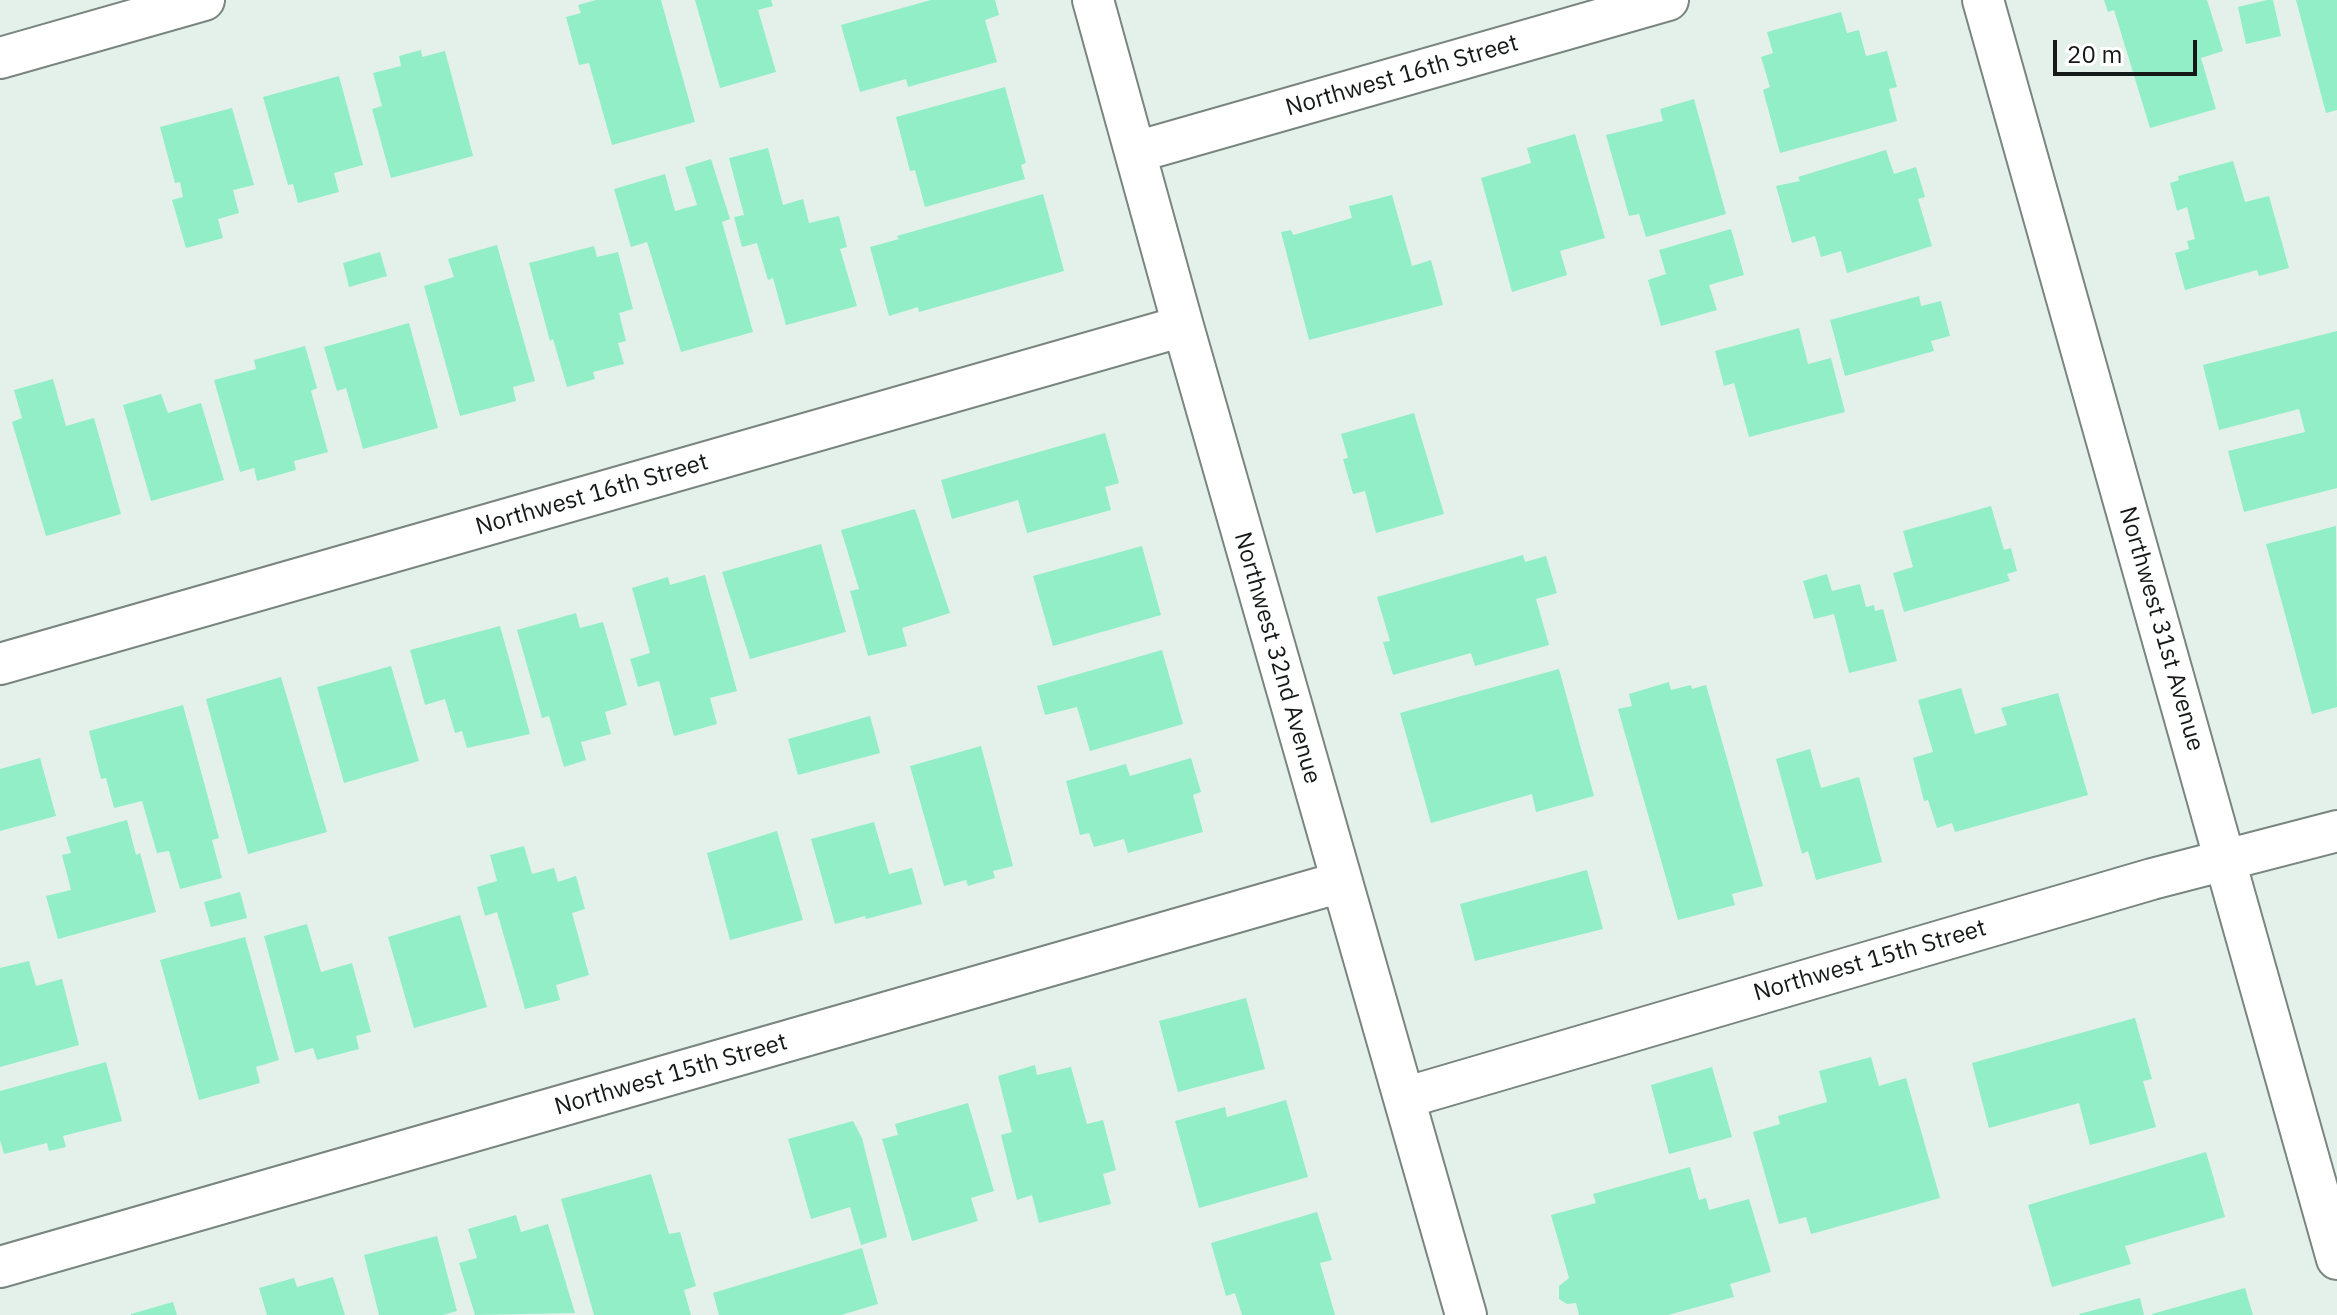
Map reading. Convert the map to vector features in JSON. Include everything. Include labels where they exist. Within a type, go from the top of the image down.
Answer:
[{"type":"street","points":[[0,58],[204,0]]},
{"type":"street","name":"Northwest 32nd Avenue","points":[[1093,0],[1466,1315]]},
{"type":"street","name":"Northwest 16th Street","points":[[1136,152],[1668,0]]},
{"type":"street","name":"Northwest 31st Avenue","points":[[1983,0],[2337,1259]]},
{"type":"street","name":"Northwest 16th Street","points":[[0,664],[1183,326]]},
{"type":"street","name":"Northwest 15th Street","points":[[1404,1098],[2226,859],[2337,831]]},
{"type":"street","name":"Northwest 15th Street","points":[[0,1267],[1341,882]]},
{"type":"building","points":[[596,0],[661,0],[695,122],[612,145],[589,63],[579,65],[566,17],[581,13],[578,5]]},
{"type":"building","points":[[695,0],[771,0],[773,6],[758,10],[776,72],[720,88]]},
{"type":"building","points":[[931,0],[995,0],[999,15],[985,20],[997,62],[908,87],[906,79],[860,92],[841,25]]},
{"type":"building","points":[[2104,0],[2207,0],[2223,51],[2201,58],[2216,109],[2150,128],[2114,10],[2108,12]]},
{"type":"building","points":[[2273,0],[2281,36],[2246,44],[2238,7]]},
{"type":"building","points":[[2296,0],[2337,0],[2337,110],[2326,113]]},
{"type":"building","points":[[1841,12],[1847,33],[1859,30],[1866,56],[1887,51],[1897,87],[1889,89],[1897,121],[1780,153],[1763,90],[1770,87],[1761,57],[1773,53],[1767,32]]},
{"type":"building","points":[[421,50],[422,57],[445,51],[473,156],[391,178],[372,109],[382,106],[373,73],[401,66],[399,56]]},
{"type":"building","points":[[339,76],[363,165],[334,173],[339,192],[298,203],[293,184],[288,185],[263,97]]},
{"type":"building","points":[[1005,87],[1026,163],[1021,165],[1025,179],[925,207],[915,170],[910,171],[896,117]]},
{"type":"building","points":[[1694,99],[1726,214],[1646,237],[1639,214],[1629,216],[1606,135],[1663,121],[1660,109]]},
{"type":"building","points":[[232,108],[254,185],[233,190],[239,213],[218,219],[223,238],[186,248],[172,200],[183,197],[180,182],[175,183],[160,127]]},
{"type":"building","points":[[1575,134],[1605,238],[1560,251],[1567,275],[1512,292],[1481,178],[1531,163],[1527,148]]},
{"type":"building","points":[[768,148],[783,205],[803,199],[809,223],[839,216],[847,247],[840,249],[857,306],[786,325],[773,278],[768,280],[757,243],[742,247],[734,217],[744,215],[729,158]]},
{"type":"building","points":[[1886,150],[1894,174],[1916,167],[1925,197],[1918,199],[1932,246],[1847,273],[1841,251],[1821,257],[1815,236],[1792,243],[1776,186],[1800,181],[1798,177]]},
{"type":"building","points":[[711,159],[730,219],[722,222],[753,332],[681,352],[647,242],[631,247],[614,189],[665,174],[675,211],[697,205],[685,167]]},
{"type":"building","points":[[2233,161],[2245,202],[2269,196],[2289,268],[2259,276],[2257,270],[2185,290],[2175,253],[2189,249],[2187,241],[2195,239],[2187,207],[2177,211],[2170,183],[2179,180],[2178,176]]},
{"type":"building","points":[[1043,194],[1064,271],[919,312],[918,307],[889,316],[870,247],[899,239],[897,236]]},
{"type":"building","points":[[1392,195],[1412,266],[1431,260],[1443,305],[1309,340],[1281,232],[1291,230],[1293,235],[1352,218],[1349,206]]},
{"type":"building","points":[[1731,229],[1744,275],[1709,285],[1717,310],[1661,326],[1648,280],[1666,274],[1659,250]]},
{"type":"building","points":[[497,245],[535,381],[513,387],[516,401],[460,416],[424,286],[454,277],[448,259]]},
{"type":"building","points":[[594,246],[597,257],[618,252],[633,309],[619,313],[626,341],[618,343],[624,364],[593,372],[595,379],[567,387],[553,339],[550,341],[529,263]]},
{"type":"building","points":[[380,252],[387,276],[349,287],[343,263]]},
{"type":"building","points":[[1919,296],[1921,306],[1941,301],[1950,336],[1931,341],[1934,351],[1845,376],[1830,320]]},
{"type":"building","points":[[409,323],[438,428],[363,449],[346,388],[337,391],[324,347]]},
{"type":"building","points":[[1799,328],[1808,364],[1831,358],[1845,412],[1749,437],[1734,383],[1724,386],[1715,351]]},
{"type":"building","points":[[2337,331],[2337,488],[2244,512],[2228,451],[2305,432],[2299,409],[2219,430],[2203,365]]},
{"type":"building","points":[[305,346],[317,388],[311,391],[328,452],[294,461],[296,470],[257,481],[254,468],[240,472],[214,380],[256,369],[254,360]]},
{"type":"building","points":[[53,379],[66,426],[94,418],[121,514],[46,536],[12,422],[22,418],[14,390]]},
{"type":"building","points":[[161,394],[168,413],[201,403],[224,480],[151,501],[123,405]]},
{"type":"building","points":[[1414,413],[1444,514],[1376,533],[1365,491],[1353,494],[1343,459],[1348,458],[1341,434]]},
{"type":"building","points":[[1105,433],[1119,483],[1105,487],[1111,510],[1027,533],[1018,500],[952,519],[941,480]]},
{"type":"building","points":[[1991,506],[2004,550],[2011,548],[2017,571],[2007,574],[2010,581],[1904,612],[1893,573],[1913,567],[1903,531]]},
{"type":"building","points":[[915,509],[950,613],[902,628],[907,646],[868,656],[850,591],[859,589],[841,530]]},
{"type":"building","points":[[2336,526],[2337,707],[2312,714],[2266,544]]},
{"type":"building","points":[[821,544],[846,632],[750,659],[722,572]]},
{"type":"building","points":[[1142,546],[1161,615],[1053,646],[1033,576]]},
{"type":"building","points":[[1523,555],[1525,562],[1546,556],[1557,593],[1536,599],[1549,645],[1475,666],[1471,653],[1393,675],[1383,642],[1390,641],[1377,597]]},
{"type":"building","points":[[1827,574],[1832,591],[1860,584],[1866,607],[1874,605],[1875,611],[1883,609],[1897,661],[1849,673],[1834,614],[1814,619],[1803,581]]},
{"type":"building","points":[[705,575],[737,691],[710,698],[717,724],[674,736],[659,681],[638,687],[630,659],[650,653],[632,588],[668,577],[670,585]]},
{"type":"building","points":[[576,613],[580,628],[603,622],[627,705],[605,712],[611,734],[581,742],[586,760],[564,767],[549,716],[542,718],[517,630]]},
{"type":"building","points":[[500,626],[530,734],[467,748],[462,731],[455,733],[445,699],[425,705],[410,650]]},
{"type":"building","points":[[1162,650],[1183,724],[1090,751],[1077,707],[1045,715],[1037,686]]},
{"type":"building","points":[[391,666],[419,761],[344,783],[317,687]]},
{"type":"building","points":[[1559,669],[1594,796],[1536,812],[1532,794],[1431,823],[1400,713]]},
{"type":"building","points":[[281,677],[327,832],[248,854],[206,699]]},
{"type":"building","points":[[1669,682],[1671,690],[1706,685],[1763,886],[1732,894],[1735,905],[1678,920],[1618,709],[1632,706],[1629,694]]},
{"type":"building","points":[[1961,688],[1975,734],[2007,725],[2001,708],[2058,693],[2088,795],[1955,832],[1952,823],[1937,828],[1928,800],[1924,801],[1913,758],[1933,752],[1918,700]]},
{"type":"building","points":[[183,705],[219,838],[212,840],[222,878],[180,889],[169,851],[157,853],[142,801],[114,808],[106,778],[101,779],[89,731]]},
{"type":"building","points":[[870,716],[880,753],[798,775],[788,739]]},
{"type":"building","points":[[981,746],[1013,866],[993,871],[995,878],[968,886],[966,880],[944,886],[910,766]]},
{"type":"building","points":[[1810,749],[1821,788],[1859,777],[1882,862],[1816,880],[1808,851],[1802,854],[1776,759]]},
{"type":"building","points":[[40,758],[56,816],[0,831],[0,769]]},
{"type":"building","points":[[1191,758],[1201,792],[1193,795],[1203,832],[1128,853],[1124,839],[1094,847],[1089,833],[1080,835],[1066,781],[1126,764],[1130,776]]},
{"type":"building","points":[[127,820],[136,855],[140,853],[156,912],[58,939],[46,896],[71,890],[62,855],[71,853],[66,837]]},
{"type":"building","points":[[874,822],[889,874],[912,868],[922,904],[835,924],[811,839]]},
{"type":"building","points":[[777,831],[803,920],[730,940],[707,853]]},
{"type":"building","points":[[524,846],[532,874],[554,868],[558,882],[576,876],[585,909],[572,913],[589,975],[556,985],[560,1000],[525,1009],[497,912],[485,916],[477,887],[497,881],[490,855]]},
{"type":"building","points":[[1587,870],[1603,929],[1475,961],[1460,904]]},
{"type":"building","points":[[240,892],[247,918],[211,927],[204,902]]},
{"type":"building","points":[[460,915],[487,1007],[414,1028],[388,937]]},
{"type":"building","points":[[307,924],[321,972],[352,963],[371,1032],[356,1036],[359,1049],[317,1060],[313,1048],[295,1053],[264,936]]},
{"type":"building","points":[[245,937],[279,1060],[256,1067],[260,1083],[199,1100],[160,960]]},
{"type":"building","points":[[29,961],[36,986],[62,979],[79,1045],[0,1067],[0,968]]},
{"type":"building","points":[[1246,998],[1265,1069],[1178,1092],[1159,1021]]},
{"type":"building","points":[[2135,1018],[2152,1079],[2143,1081],[2156,1127],[2090,1145],[2079,1103],[1989,1128],[1972,1063]]},
{"type":"building","points":[[1871,1057],[1879,1086],[1906,1078],[1940,1198],[1811,1234],[1806,1217],[1779,1224],[1753,1132],[1780,1124],[1778,1116],[1827,1102],[1819,1071]]},
{"type":"building","points":[[106,1062],[122,1121],[63,1136],[66,1147],[49,1151],[47,1143],[4,1154],[0,1140],[0,1091]]},
{"type":"building","points":[[1035,1065],[1037,1075],[1071,1067],[1087,1124],[1103,1120],[1116,1170],[1103,1174],[1111,1204],[1039,1223],[1032,1195],[1017,1200],[1001,1135],[1012,1132],[998,1076]]},
{"type":"building","points":[[1712,1067],[1732,1137],[1669,1154],[1651,1085]]},
{"type":"building","points":[[1286,1100],[1308,1177],[1199,1208],[1175,1121],[1225,1107],[1227,1117]]},
{"type":"building","points":[[968,1103],[994,1191],[971,1198],[978,1221],[912,1241],[882,1139],[898,1135],[895,1124]]},
{"type":"building","points":[[853,1121],[862,1138],[887,1237],[861,1245],[850,1207],[811,1219],[788,1139]]},
{"type":"building","points":[[2206,1152],[2225,1217],[2125,1246],[2131,1264],[2052,1287],[2028,1205]]},
{"type":"building","points":[[1690,1167],[1699,1200],[1706,1198],[1709,1210],[1749,1199],[1771,1272],[1730,1284],[1734,1297],[1668,1315],[1579,1315],[1576,1303],[1567,1304],[1559,1299],[1559,1286],[1569,1278],[1551,1215],[1596,1203],[1593,1194]]},
{"type":"building","points":[[651,1174],[669,1234],[680,1232],[696,1286],[684,1290],[691,1315],[594,1315],[561,1199]]},
{"type":"building","points":[[1317,1212],[1332,1260],[1320,1263],[1335,1315],[1242,1315],[1235,1293],[1226,1296],[1211,1243]]},
{"type":"building","points":[[516,1215],[521,1232],[548,1224],[575,1313],[475,1315],[459,1263],[477,1258],[468,1229]]},
{"type":"building","points":[[437,1236],[457,1311],[443,1315],[379,1315],[364,1255]]},
{"type":"building","points":[[862,1248],[878,1304],[841,1315],[719,1315],[713,1293]]},
{"type":"building","points":[[333,1277],[345,1315],[267,1315],[259,1288],[294,1278],[297,1287]]},
{"type":"building","points":[[2245,1288],[2253,1315],[2152,1315],[2152,1314]]},
{"type":"building","points":[[2140,1298],[2144,1315],[2079,1314]]},
{"type":"building","points":[[173,1302],[177,1315],[131,1315],[131,1314]]}]
